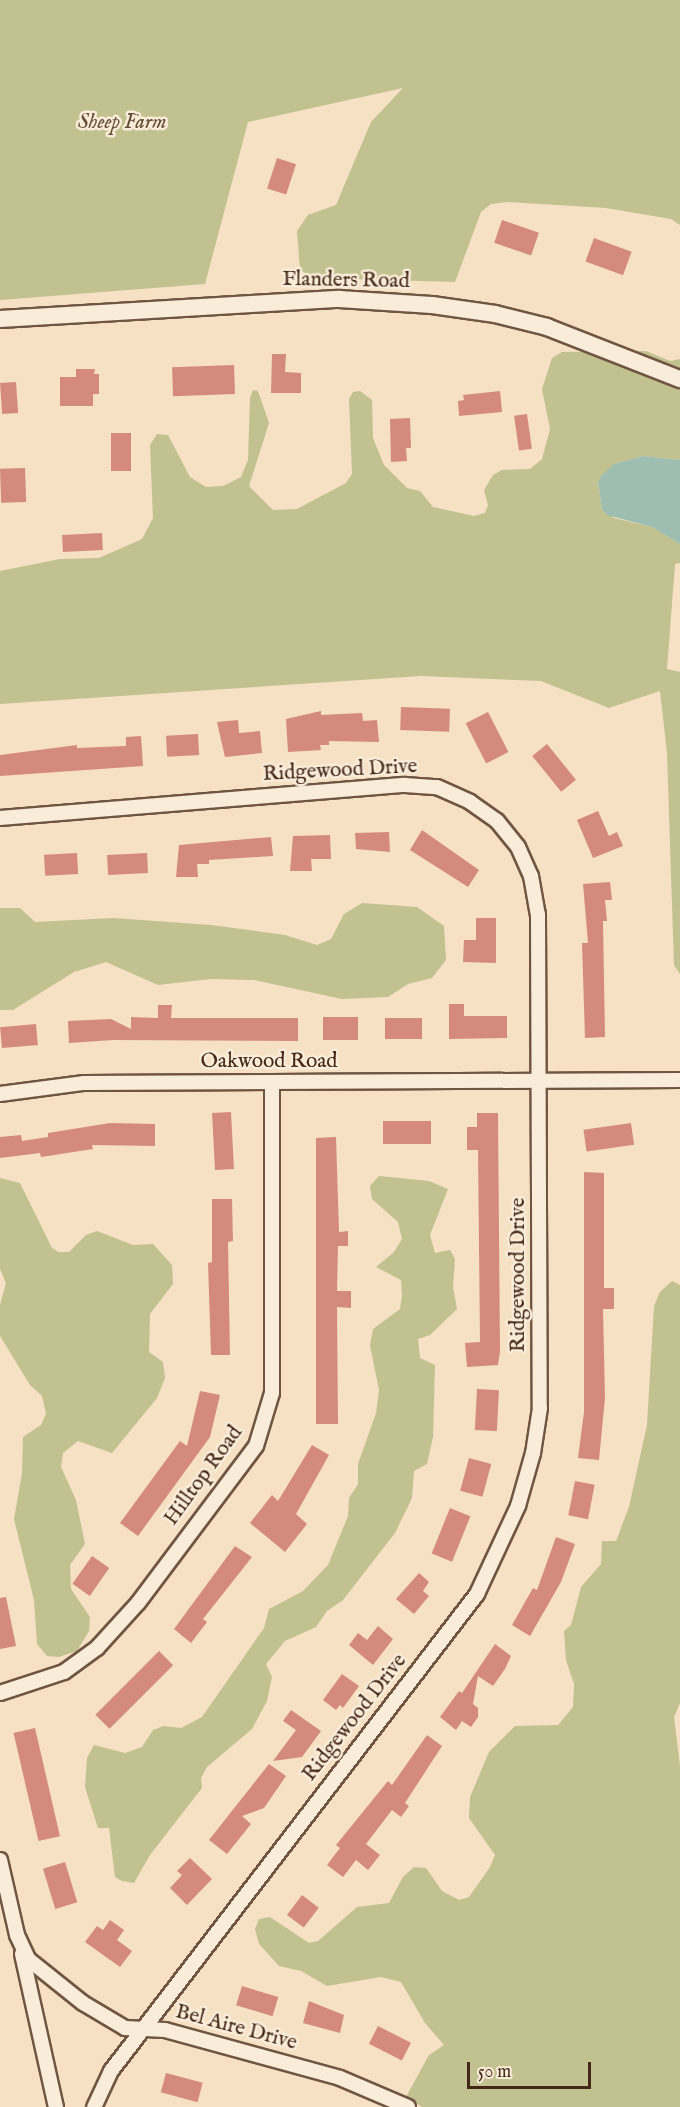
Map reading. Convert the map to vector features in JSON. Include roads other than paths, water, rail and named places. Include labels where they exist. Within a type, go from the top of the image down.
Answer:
[{"type":"street","name":"Flanders Road","points":[[0,319],[339,299],[432,305],[495,314],[547,327],[680,379]]},
{"type":"street","name":"Ridgewood Drive","points":[[0,818],[405,785],[437,787],[470,802],[497,821],[518,847],[531,876],[538,914],[540,1408],[530,1463],[500,1550],[477,1594],[111,2071],[94,2107]]},
{"type":"street","name":"Oakwood Road","points":[[0,1094],[84,1083],[272,1084],[680,1080]]},
{"type":"street","name":"Hilltop Road","points":[[0,1693],[64,1672],[97,1648],[138,1603],[256,1446],[272,1393],[272,1084]]},
{"type":"street","name":"Bel Aire Drive","points":[[0,1860],[17,1935],[28,1959],[53,1982],[119,2025],[141,2031],[165,2030],[329,2075],[408,2107]]},
{"type":"street","points":[[17,1935],[56,2107]]},
{"type":"park label","name":"Sheep Farm","points":[[122,123]]}]
